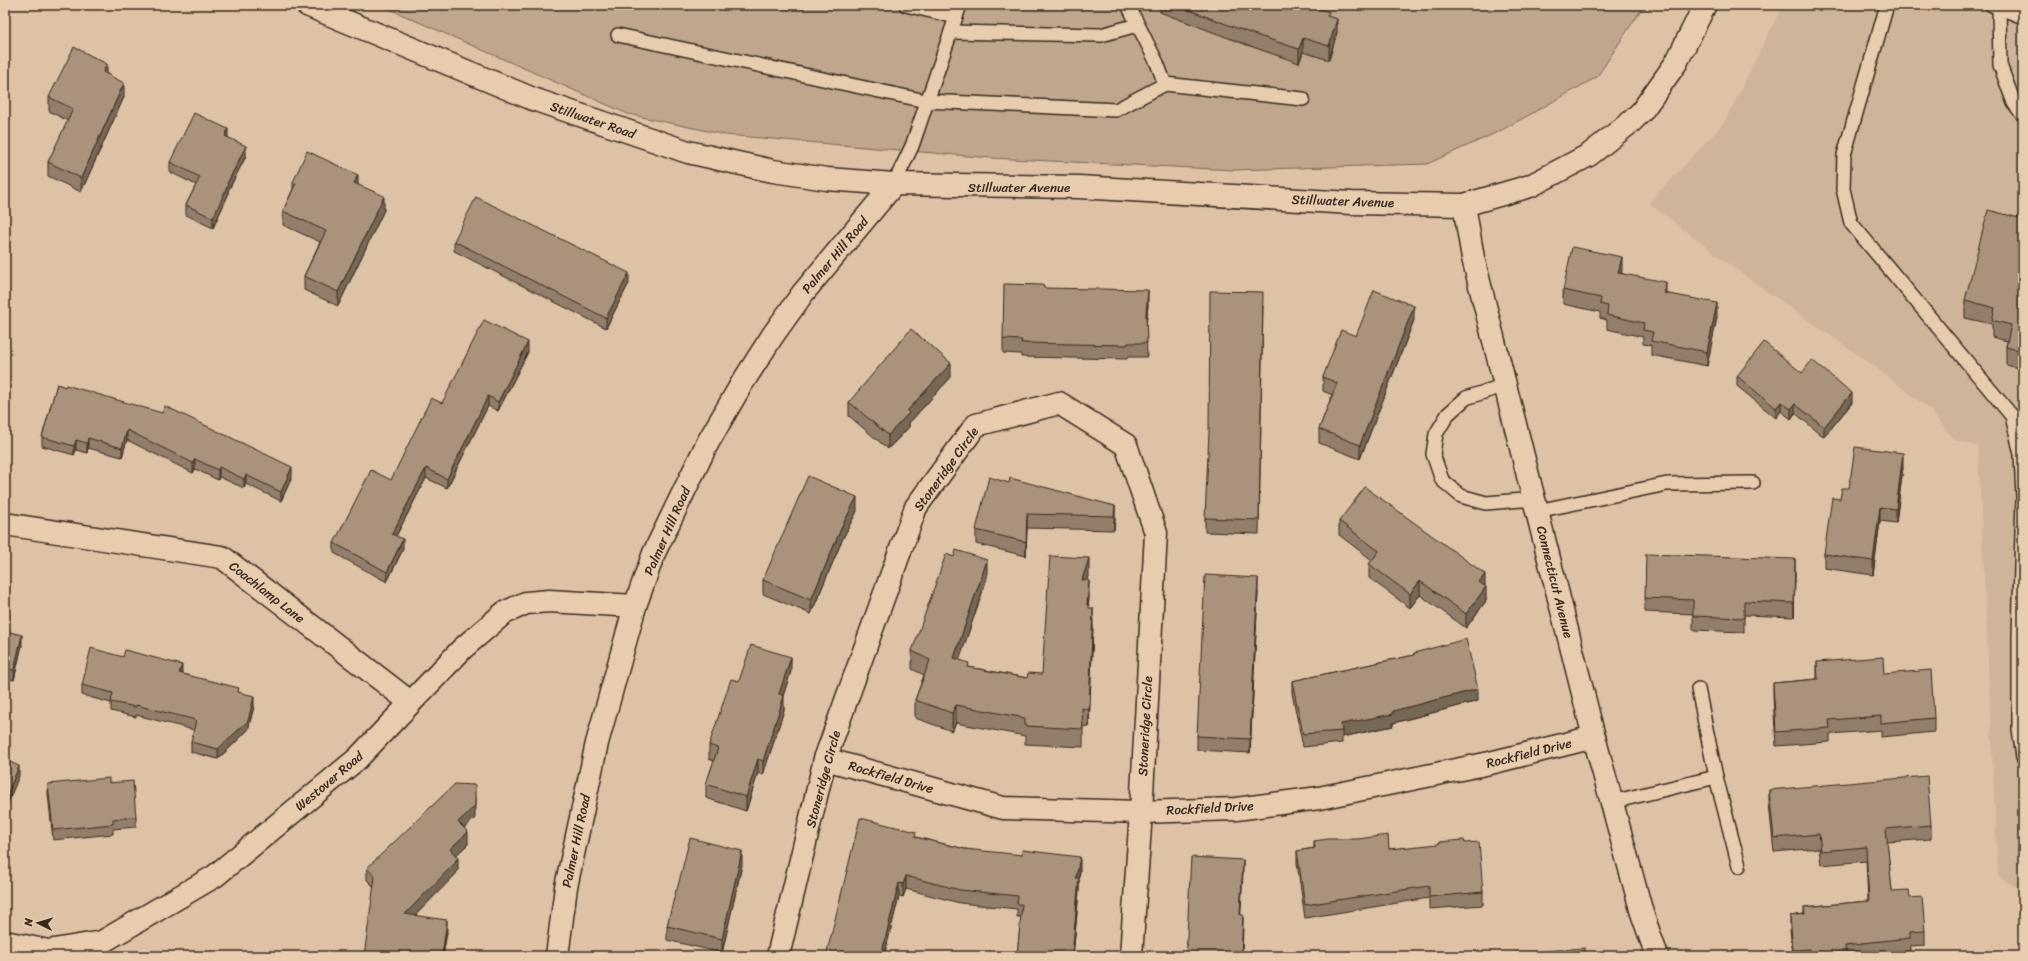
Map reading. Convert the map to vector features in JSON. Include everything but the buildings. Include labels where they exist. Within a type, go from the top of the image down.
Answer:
[{"type":"street","name":"Stillwater Road","points":[[307,5],[533,99],[688,152],[773,172],[827,179],[894,184]]},
{"type":"street","name":"Stillwater Avenue","points":[[894,184],[1079,187],[1352,203],[1464,205],[1530,186],[1589,155],[1632,121],[1642,111],[1676,63],[1704,5]]},
{"type":"street","name":"Palmer Hill Road","points":[[557,956],[566,887],[597,743],[635,606],[654,552],[707,444],[741,385],[803,293],[894,184]]},
{"type":"street","name":"Connecticut Avenue","points":[[1464,205],[1473,258],[1594,737],[1642,913],[1657,956]]},
{"type":"street","name":"Stoneridge Circle","points":[[778,956],[825,759],[916,507],[976,424],[1059,403],[1126,445],[1156,533],[1141,812],[1131,956]]},
{"type":"street","name":"Coachlamp Lane","points":[[5,524],[222,557],[410,702]]},
{"type":"street","name":"Westover Road","points":[[5,942],[48,951],[102,942],[215,876],[357,759],[463,648],[504,613],[526,603],[549,601],[635,606]]},
{"type":"street","name":"Rockfield Drive","points":[[825,759],[1003,808],[1141,812],[1236,809],[1319,798],[1490,763],[1594,737]]},
{"type":"lane","points":[[894,184],[908,157],[958,11],[906,5]]},
{"type":"lane","points":[[1128,5],[1157,63],[1165,84]]},
{"type":"lane","points":[[1887,5],[1844,156],[1843,189],[1851,223],[2012,416],[2021,454],[2022,583],[2019,729],[2023,757]]},
{"type":"lane","points":[[2023,18],[1996,6],[2000,65],[2014,103],[2023,115]]},
{"type":"lane","points":[[951,32],[1101,35],[1137,25]]},
{"type":"lane","points":[[618,35],[926,101],[1116,110],[1165,84],[1303,99]]},
{"type":"lane","points":[[1505,385],[1466,398],[1448,414],[1436,434],[1433,454],[1442,480],[1461,496],[1486,503],[1536,505],[1667,484],[1753,483]]},
{"type":"lane","points":[[1698,689],[1716,777],[1739,866]]},
{"type":"lane","points":[[1612,802],[1716,777]]},
{"type":"shaded area","points":[[380,5],[1644,5],[1597,77],[1502,130],[1427,164],[1234,170],[991,158],[726,135],[628,114]]},
{"type":"shaded area","points":[[1783,5],[2023,5],[2023,892],[1998,876],[1978,446],[1953,439],[1931,410],[1874,366],[1738,271],[1649,203],[1724,123]]}]
